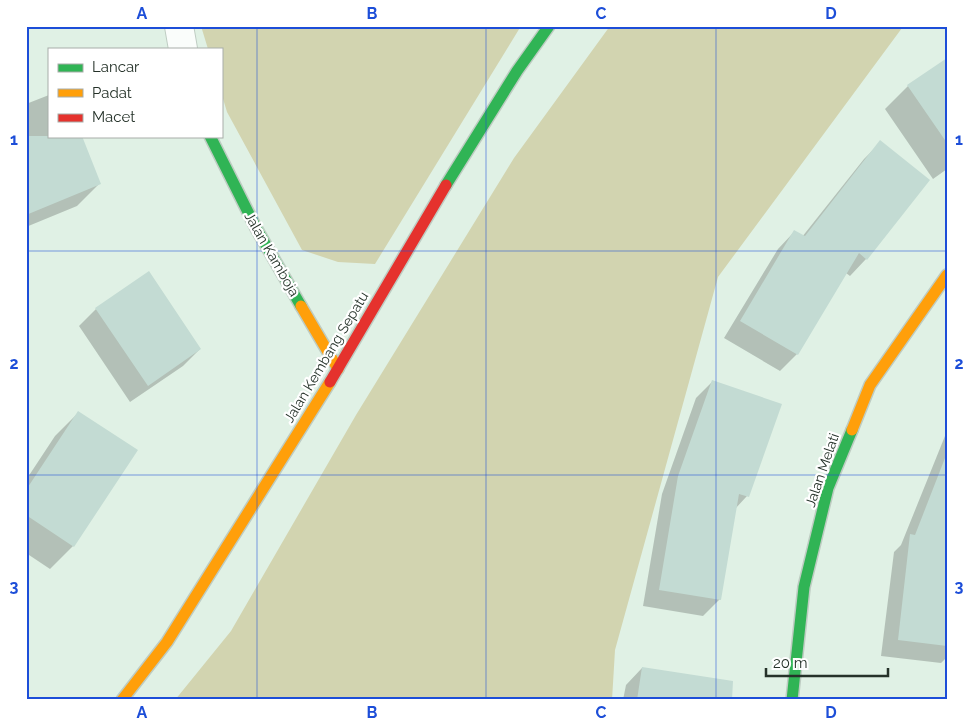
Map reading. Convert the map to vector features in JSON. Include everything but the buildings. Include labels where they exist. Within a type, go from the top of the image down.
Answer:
[{"type":"street","points":[[178,26],[183,48]]},
{"type":"street","name":"Jalan Kembang Sepatu","points":[[122,700],[166,642],[338,369],[459,163],[517,71],[549,26]]},
{"type":"street","name":"Jalan Kamboja","points":[[211,138],[256,228],[338,369]]},
{"type":"street","name":"Jalan Melati","points":[[792,700],[804,587],[828,488],[870,386],[947,275]]},
{"type":"green space","points":[[201,26],[521,26],[375,264],[338,262],[302,250],[227,112],[222,95],[222,48],[208,48]]},
{"type":"green space","points":[[610,26],[906,26],[902,28],[718,277],[615,650],[612,700],[175,700],[231,631],[356,415],[514,158]]},
{"type":"traffic: fast","points":[[446,185],[517,71],[549,26]]},
{"type":"traffic: fast","points":[[211,138],[256,228],[301,306]]},
{"type":"traffic: fast","points":[[792,700],[804,587],[828,488],[852,430]]},
{"type":"traffic: slow","points":[[852,430],[870,385],[947,275]]},
{"type":"traffic: slow","points":[[301,306],[338,369]]},
{"type":"traffic: slow","points":[[122,700],[167,642],[330,382]]},
{"type":"traffic: jam","points":[[330,382],[446,185]]}]
